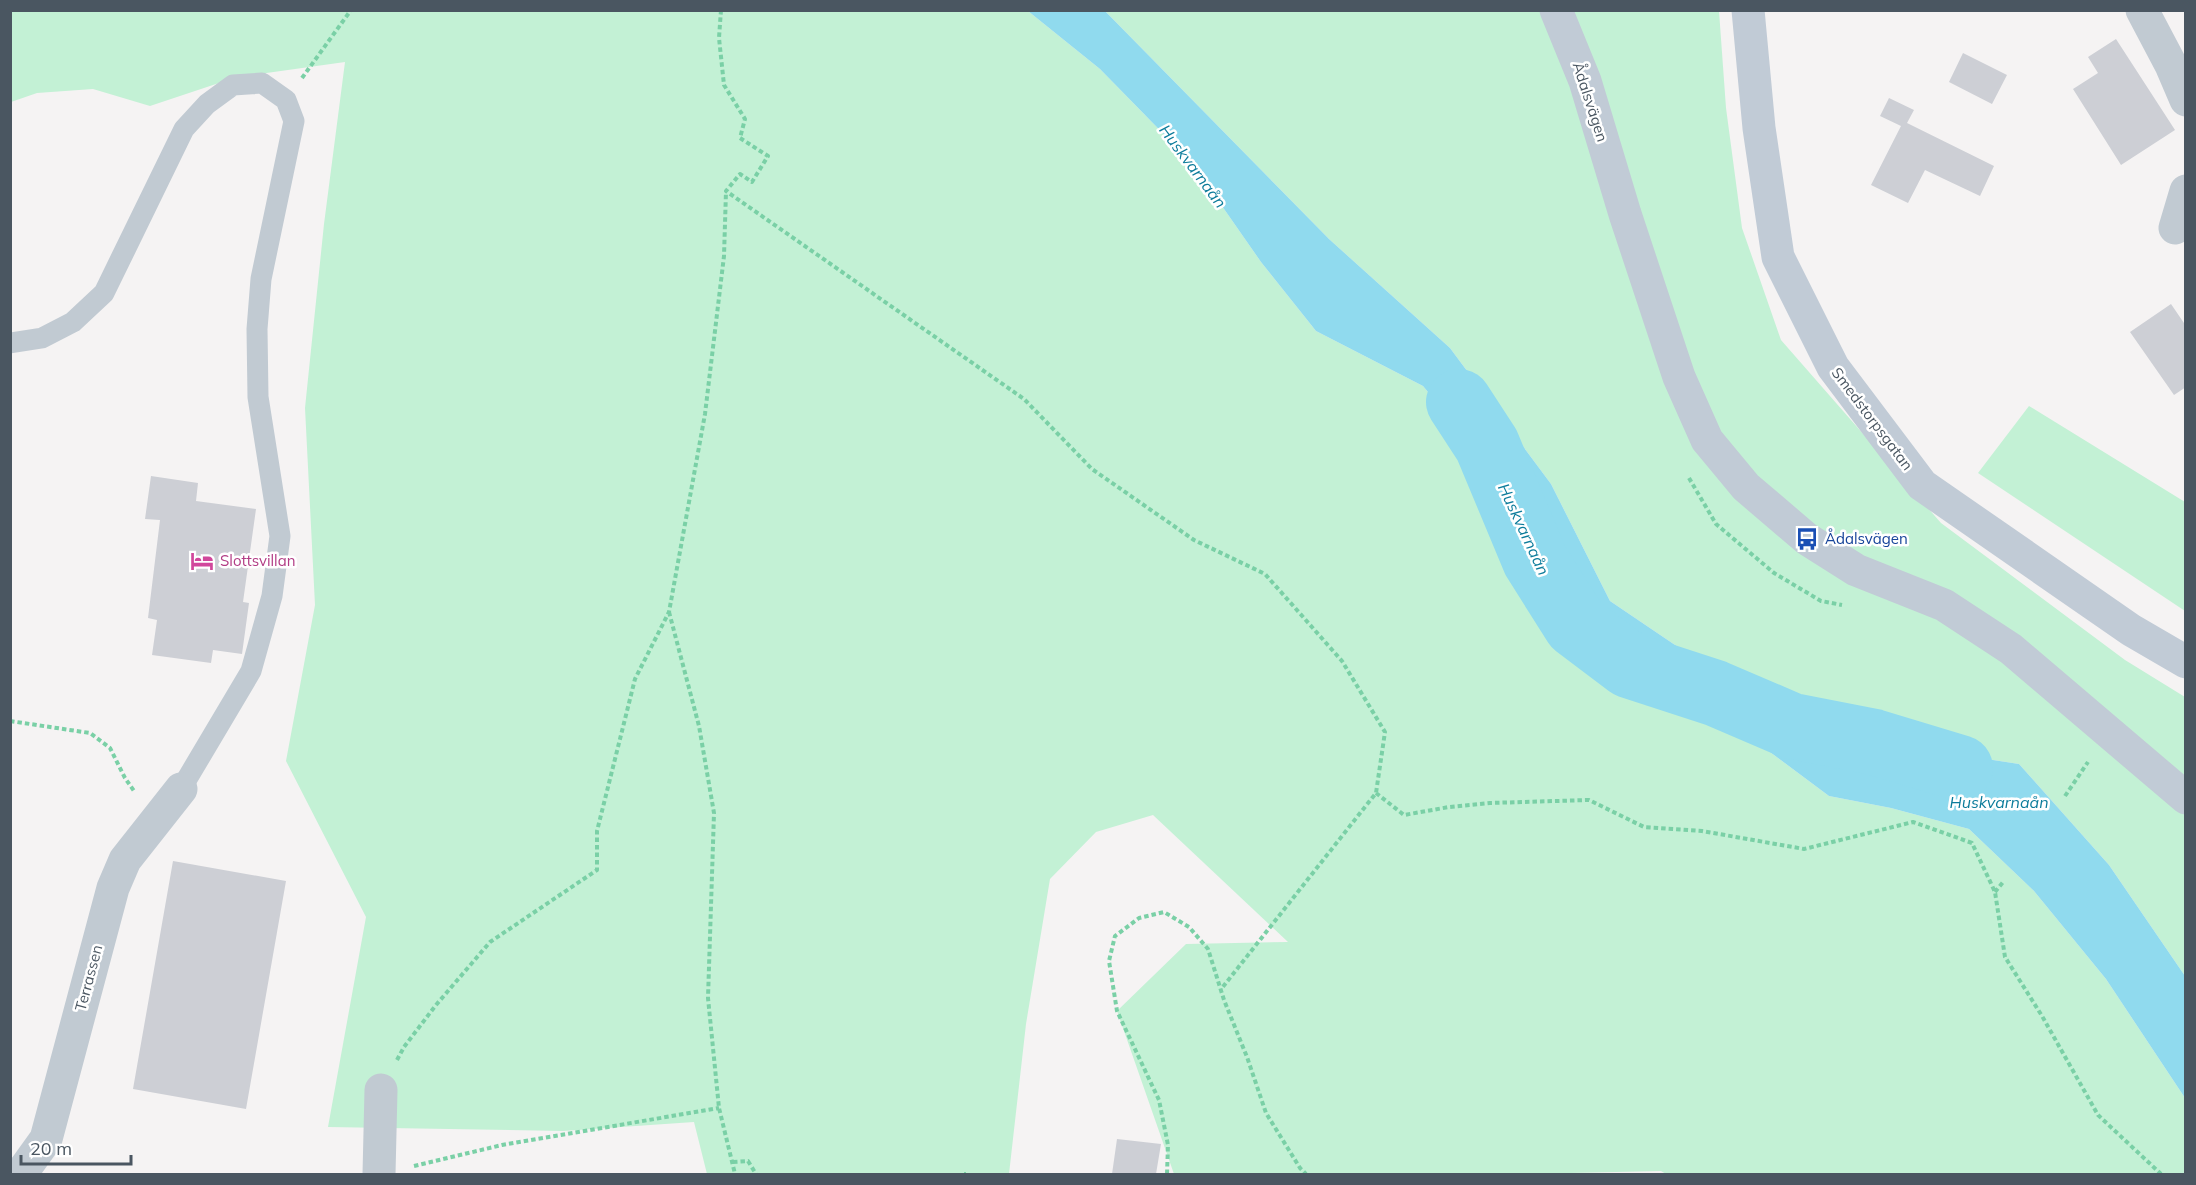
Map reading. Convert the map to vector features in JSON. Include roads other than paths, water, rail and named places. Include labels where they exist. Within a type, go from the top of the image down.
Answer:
[{"type":"main road","name":"Ådalsvägen","points":[[1556,10],[1585,81],[1625,214],[1679,377],[1707,440],[1746,487],[1806,539],[1856,570],[1944,605],[2011,648],[2186,798]]},
{"type":"main road","name":"Smedstorpsgatan","points":[[1748,10],[1759,128],[1778,257],[1833,367],[1922,485],[2131,630],[2186,662]]},
{"type":"street","points":[[2142,10],[2171,65],[2186,100]]},
{"type":"street","points":[[2175,228],[2186,190]]},
{"type":"street","name":"Terrassen","points":[[15,1174],[23,1171],[46,1139],[112,888],[125,860],[181,789]]},
{"type":"street","points":[[379,1174],[381,1090]]},
{"type":"lane","points":[[10,343],[42,338],[73,322],[104,293],[184,129],[207,104],[233,86],[262,83],[286,100],[294,121],[261,279],[257,329],[258,397],[280,536],[272,596],[251,671],[181,789]]},
{"type":"water","name":"Huskvarnaån","points":[[1028,11],[1105,11],[1329,239],[1450,348],[1551,484],[1610,601],[1678,647],[1844,737],[2019,764],[2109,865],[2185,976],[2185,1098],[2106,979],[2034,891],[1969,829],[1891,808],[1829,796],[1766,749],[1649,693],[1533,571],[1524,507],[1423,386],[1316,331],[1261,262],[1192,163],[1100,69]]},
{"type":"waterway","name":"Huskvarnaån","points":[[1459,402],[1487,445],[1535,560],[1576,625],[1629,665],[1715,693],[1792,726],[1874,742],[1960,768]]},
{"type":"place","name":"Ådalsvägen","points":[[1807,539]]},
{"type":"place","name":"Slottsvillan","points":[[202,561]]}]
